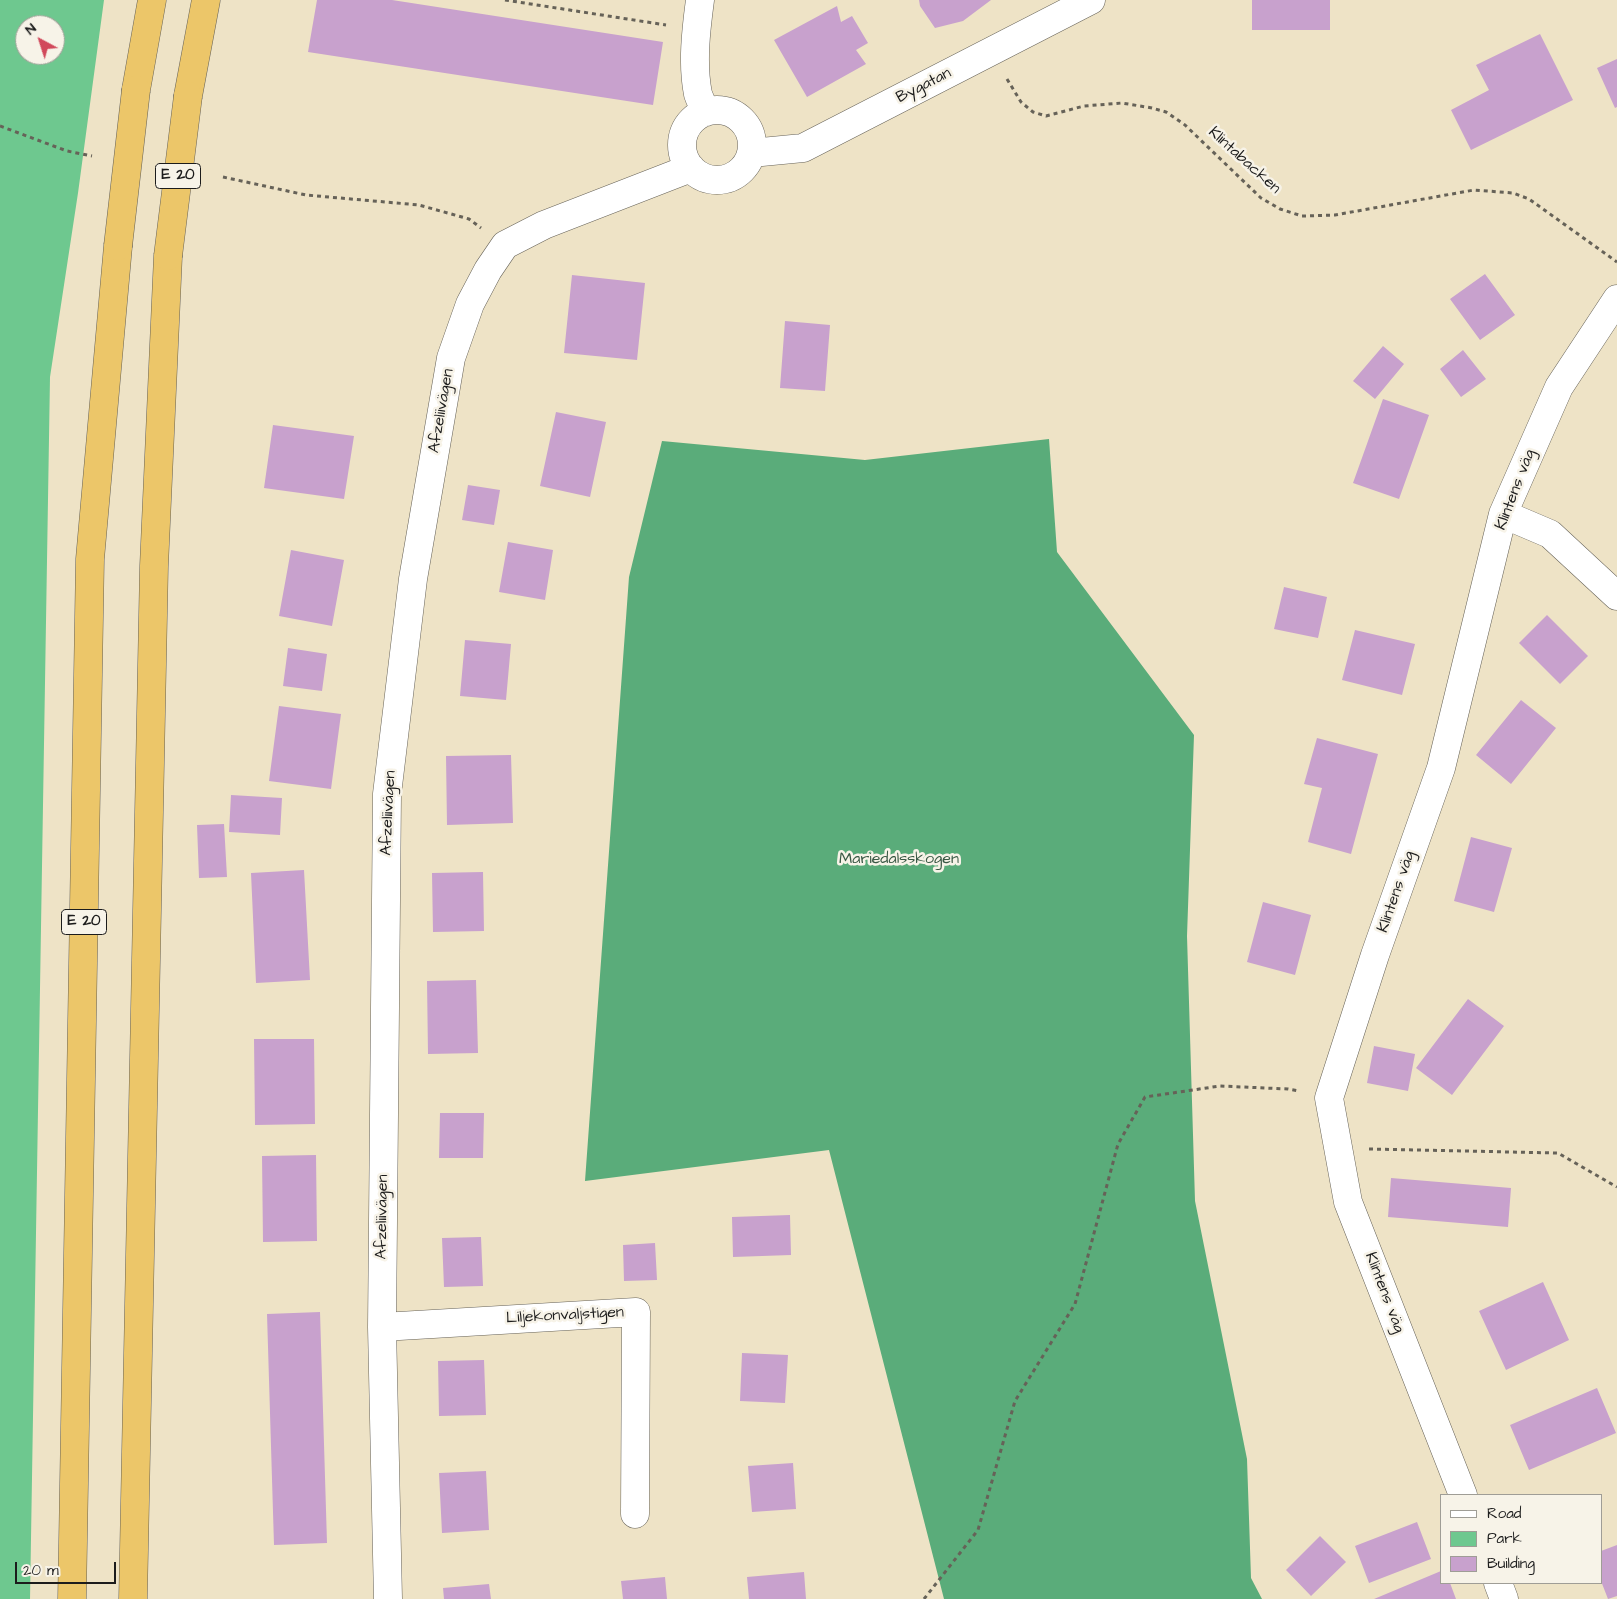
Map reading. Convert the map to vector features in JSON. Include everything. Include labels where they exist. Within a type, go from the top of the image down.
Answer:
[{"type":"highway","name":"E 20","points":[[72,1599],[90,559],[118,246],[136,90],[152,0]]},
{"type":"highway","name":"E 20","points":[[133,1599],[154,566],[168,256],[188,96],[206,0]]},
{"type":"street","points":[[700,0],[696,29],[696,68],[698,94],[706,112]]},
{"type":"street","name":"Bygatan","points":[[752,153],[803,148],[1091,0]]},
{"type":"street","points":[[714,110],[730,112],[744,122],[752,137],[752,153],[745,167],[733,176],[718,180],[703,177],[691,168],[684,155],[683,140],[685,132],[693,120],[706,112],[714,110]]},
{"type":"street","name":"Afzeliivägen","points":[[388,1599],[382,1327],[388,794],[414,579],[451,358],[470,304],[488,270],[505,245],[544,225],[691,168]]},
{"type":"street","name":"Klintens väg","points":[[1463,1494],[1348,1202],[1330,1098],[1375,955],[1441,768],[1503,514],[1559,387],[1617,299]]},
{"type":"street","points":[[1503,514],[1550,534],[1617,596]]},
{"type":"street","name":"Liljekonvaljstigen","points":[[382,1327],[636,1312],[635,1514]]},
{"type":"street","points":[[1498,1584],[1504,1599]]},
{"type":"path","points":[[505,0],[696,29]]},
{"type":"path","name":"Klintabacken","points":[[992,52],[1021,102],[1032,112],[1046,116],[1084,106],[1122,104],[1166,112],[1185,125],[1261,198],[1280,209],[1302,216],[1335,215],[1474,190],[1512,192],[1529,199],[1617,262]]},
{"type":"path","points":[[0,126],[67,151],[92,156]]},
{"type":"path","points":[[223,177],[306,196],[419,205],[469,219],[505,245]]},
{"type":"path","points":[[924,1599],[978,1530],[1015,1401],[1075,1304],[1118,1144],[1144,1097],[1220,1086],[1288,1089],[1330,1098]]},
{"type":"path","points":[[1338,1148],[1558,1153],[1617,1187]]},
{"type":"green space","points":[[0,0],[104,0],[78,193],[50,377],[30,1599],[0,1599]]},
{"type":"green space","name":"Mariedalsskogen","points":[[1049,439],[1057,552],[1194,735],[1187,936],[1195,1201],[1247,1459],[1251,1578],[1262,1599],[944,1599],[829,1150],[585,1181],[629,577],[662,441],[865,460]]},
{"type":"building","points":[[317,0],[392,0],[663,42],[653,105],[308,52]]},
{"type":"building","points":[[919,0],[991,0],[963,21],[935,28],[920,6]]},
{"type":"building","points":[[1252,0],[1330,0],[1330,30],[1252,30]]},
{"type":"building","points":[[837,6],[841,22],[852,16],[868,43],[856,50],[866,64],[807,97],[774,40]]},
{"type":"building","points":[[1540,34],[1573,100],[1471,150],[1451,110],[1489,90],[1476,65]]},
{"type":"building","points":[[1617,59],[1617,107],[1615,108],[1597,68]]},
{"type":"building","points":[[1485,274],[1515,315],[1480,340],[1450,299]]},
{"type":"building","points":[[572,275],[645,283],[637,360],[564,353]]},
{"type":"building","points":[[785,321],[830,325],[825,391],[780,388]]},
{"type":"building","points":[[1383,346],[1404,364],[1375,399],[1353,381]]},
{"type":"building","points":[[1463,350],[1486,379],[1461,397],[1440,369]]},
{"type":"building","points":[[1383,399],[1429,415],[1399,499],[1353,483]]},
{"type":"building","points":[[556,412],[606,422],[590,497],[540,486]]},
{"type":"building","points":[[273,425],[354,436],[344,499],[264,488]]},
{"type":"building","points":[[468,485],[500,490],[494,525],[462,520]]},
{"type":"building","points":[[508,542],[553,550],[545,600],[499,592]]},
{"type":"building","points":[[291,550],[344,560],[332,626],[279,616]]},
{"type":"building","points":[[1284,587],[1327,597],[1318,638],[1274,629]]},
{"type":"building","points":[[1547,615],[1588,656],[1560,684],[1519,643]]},
{"type":"building","points":[[1355,630],[1415,644],[1402,695],[1342,680]]},
{"type":"building","points":[[465,640],[511,644],[506,700],[460,696]]},
{"type":"building","points":[[288,648],[327,654],[322,691],[283,686]]},
{"type":"building","points":[[1521,700],[1556,728],[1511,784],[1476,755]]},
{"type":"building","points":[[279,706],[341,714],[331,789],[269,781]]},
{"type":"building","points":[[1317,738],[1378,754],[1351,854],[1308,842],[1322,788],[1304,784]]},
{"type":"building","points":[[511,755],[513,823],[447,825],[446,756]]},
{"type":"building","points":[[231,795],[282,798],[280,835],[229,832]]},
{"type":"building","points":[[224,824],[227,877],[199,878],[197,825]]},
{"type":"building","points":[[1471,837],[1512,848],[1494,912],[1454,901]]},
{"type":"building","points":[[304,870],[310,980],[256,983],[251,873]]},
{"type":"building","points":[[483,872],[484,931],[433,932],[432,873]]},
{"type":"building","points":[[1263,902],[1311,915],[1295,975],[1247,962]]},
{"type":"building","points":[[476,980],[478,1053],[428,1054],[427,981]]},
{"type":"building","points":[[1468,999],[1504,1026],[1452,1095],[1416,1068]]},
{"type":"building","points":[[254,1039],[314,1039],[315,1124],[255,1125]]},
{"type":"building","points":[[1374,1046],[1415,1054],[1408,1091],[1367,1083]]},
{"type":"building","points":[[440,1113],[484,1113],[483,1158],[439,1158]]},
{"type":"building","points":[[316,1155],[317,1241],[263,1242],[262,1156]]},
{"type":"building","points":[[1391,1178],[1511,1188],[1508,1227],[1388,1217]]},
{"type":"building","points":[[790,1215],[791,1255],[733,1257],[732,1217]]},
{"type":"building","points":[[481,1237],[483,1286],[444,1287],[442,1238]]},
{"type":"building","points":[[655,1243],[657,1280],[624,1281],[623,1245]]},
{"type":"building","points":[[1543,1282],[1569,1340],[1506,1370],[1479,1311]]},
{"type":"building","points":[[320,1312],[327,1543],[274,1545],[267,1314]]},
{"type":"building","points":[[742,1353],[788,1355],[785,1403],[740,1401]]},
{"type":"building","points":[[484,1360],[486,1415],[439,1416],[438,1361]]},
{"type":"building","points":[[1597,1388],[1616,1433],[1529,1470],[1510,1425]]},
{"type":"building","points":[[793,1463],[796,1509],[752,1512],[748,1466]]},
{"type":"building","points":[[486,1471],[489,1530],[442,1533],[439,1473]]},
{"type":"building","points":[[1417,1522],[1431,1559],[1369,1583],[1355,1546]]},
{"type":"building","points":[[1320,1536],[1346,1562],[1311,1596],[1286,1570]]},
{"type":"building","points":[[1617,1545],[1617,1596],[1608,1599],[1602,1584],[1602,1551]]},
{"type":"building","points":[[1440,1571],[1440,1584],[1450,1584],[1456,1599],[1374,1599]]},
{"type":"building","points":[[804,1572],[806,1599],[749,1599],[747,1577]]},
{"type":"building","points":[[665,1577],[667,1599],[623,1599],[621,1581]]},
{"type":"building","points":[[489,1584],[491,1599],[444,1599],[443,1588]]}]
